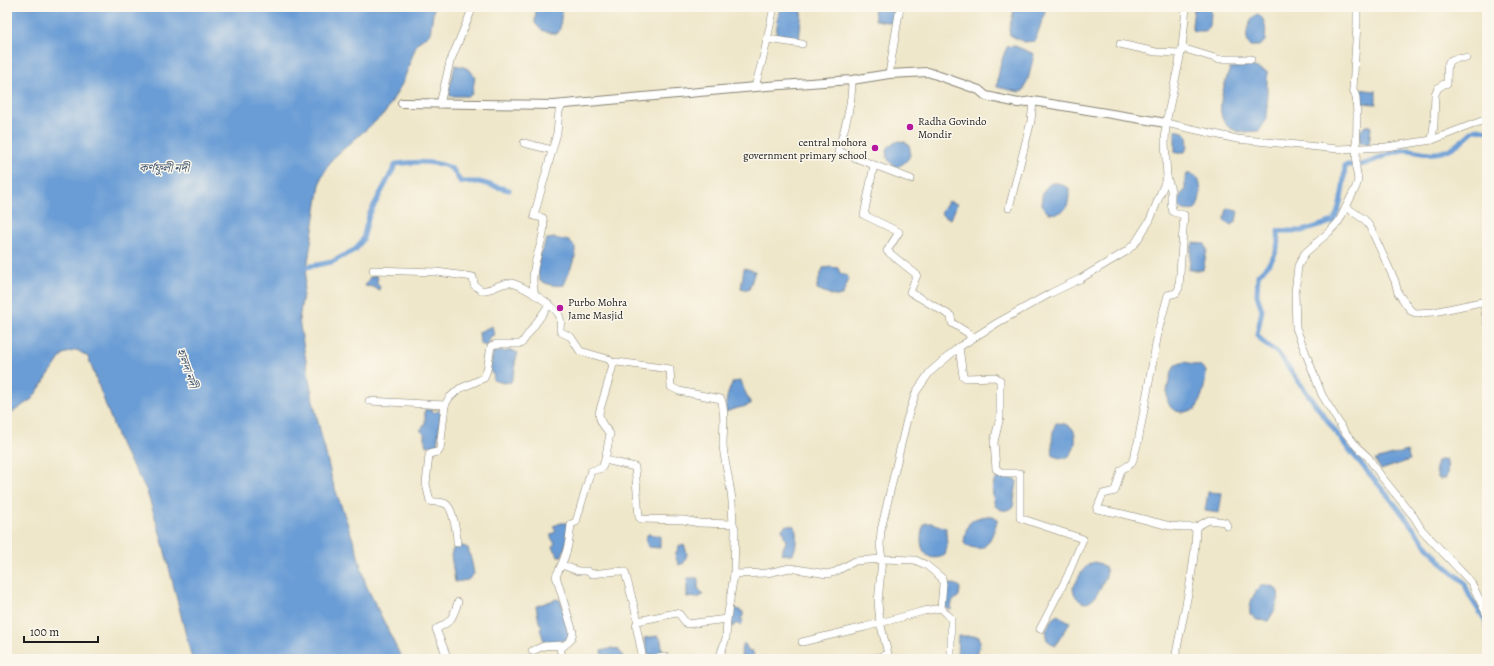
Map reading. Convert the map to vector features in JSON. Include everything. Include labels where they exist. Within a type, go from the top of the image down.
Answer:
[{"type":"main road","points":[[402,103],[471,103],[554,106],[755,87],[852,80],[890,74],[928,72],[979,90],[986,96],[1018,103],[1033,101],[1166,123]]},
{"type":"street","points":[[440,104],[450,62],[473,7]]},
{"type":"street","points":[[755,87],[768,39],[774,7]]},
{"type":"street","points":[[890,74],[900,7]]},
{"type":"street","points":[[1186,7],[1182,50],[1166,123],[1165,142],[1167,177],[1171,190],[1171,204],[1173,212],[1184,216],[1179,288],[1176,293],[1168,295],[1162,311],[1150,370],[1142,421],[1132,463],[1121,470],[1115,491],[1103,494],[1098,509],[1170,526],[1196,527],[1209,520],[1225,522],[1227,526]]},
{"type":"street","points":[[1356,7],[1357,24],[1353,89],[1356,97],[1356,168],[1358,180],[1340,221],[1305,253],[1298,266],[1295,293],[1296,328],[1322,395],[1344,431],[1358,448],[1368,457],[1380,476],[1414,517],[1422,530],[1470,582],[1487,615]]},
{"type":"street","points":[[768,39],[802,44]]},
{"type":"street","points":[[1120,44],[1156,52],[1182,50],[1218,59],[1251,59]]},
{"type":"street","points":[[1432,140],[1435,97],[1437,89],[1441,85],[1447,84],[1448,64],[1450,60],[1454,58],[1466,58]]},
{"type":"street","points":[[852,80],[849,113],[838,151],[911,178]]},
{"type":"street","points":[[1009,208],[1029,127],[1033,101]]},
{"type":"street","points":[[535,295],[533,279],[534,268],[544,223],[543,218],[534,216],[559,125],[559,111],[564,104]]},
{"type":"street","points":[[1166,123],[1252,142],[1338,149],[1386,147],[1432,140],[1487,119]]},
{"type":"street","points":[[524,143],[552,150]]},
{"type":"street","points":[[874,165],[864,215],[899,232],[887,251],[917,275],[910,292],[951,316],[952,323],[968,333],[971,339]]},
{"type":"street","points":[[872,659],[889,656],[880,622],[878,602],[882,559],[880,545],[881,530],[907,419],[916,392],[930,372],[958,347],[1051,293],[1080,279],[1127,250],[1136,242],[1147,225],[1167,177]]},
{"type":"street","points":[[1346,206],[1365,220],[1370,227],[1395,281],[1398,293],[1411,310],[1416,313],[1434,312],[1480,302],[1484,305],[1487,323]]},
{"type":"street","points":[[373,270],[437,272],[473,277],[474,285],[482,290],[511,283],[525,288],[549,305],[559,315],[561,321],[560,330],[571,337],[578,349],[583,352],[608,359],[612,363]]},
{"type":"street","points":[[457,543],[453,518],[448,506],[445,503],[430,501],[426,484],[430,456],[432,453],[438,452],[441,444],[445,405],[449,398],[459,389],[484,378],[487,370],[491,346],[496,344],[521,344],[549,305]]},
{"type":"street","points":[[958,347],[963,376],[966,378],[995,377],[1000,380],[1000,417],[994,442],[996,469],[1003,474],[1020,473],[1020,518],[1083,539],[1067,577],[1040,629]]},
{"type":"street","points":[[612,363],[617,362],[670,370],[671,387],[679,391],[721,399],[723,404],[723,446],[726,469],[731,488],[735,534],[734,574],[727,619],[726,638],[718,659]]},
{"type":"street","points":[[532,650],[544,646],[563,645],[571,640],[573,632],[556,576],[562,565],[569,545],[571,524],[576,522],[591,471],[602,468],[605,460],[610,434],[602,425],[598,413],[612,363]]},
{"type":"street","points":[[369,401],[445,405]]},
{"type":"street","points":[[605,460],[635,467],[638,515],[642,519],[684,520],[699,523],[733,524]]},
{"type":"street","points":[[1175,659],[1188,600],[1196,541],[1196,527]]},
{"type":"street","points":[[734,574],[767,573],[790,568],[827,574],[835,572],[855,561],[882,559],[915,560],[939,574],[942,578],[941,608]]},
{"type":"street","points":[[562,565],[578,571],[587,571],[592,574],[618,571],[626,572],[638,621],[636,625],[643,659]]},
{"type":"street","points":[[448,659],[436,629],[442,623],[447,624],[454,615],[458,602]]},
{"type":"street","points":[[802,642],[924,610],[941,608],[952,618],[951,659]]},
{"type":"street","points":[[638,621],[676,613],[680,615],[687,624],[727,619]]},
{"type":"street","points":[[563,645],[560,649],[563,659]]},
{"type":"street","points":[[646,659],[666,657]]},
{"type":"water","name":"কর্ণফুলী নদী","points":[[7,7],[434,7],[430,34],[417,43],[403,82],[385,113],[332,159],[321,178],[299,320],[313,401],[333,483],[355,545],[366,585],[402,659],[192,659],[161,536],[146,489],[121,446],[88,357],[77,350],[63,354],[32,399],[7,416]]},
{"type":"water","points":[[536,7],[562,7],[560,29],[558,33],[547,32],[537,26],[535,23]]},
{"type":"water","points":[[781,7],[802,7],[799,42],[776,34],[779,11]]},
{"type":"water","points":[[874,7],[897,7],[894,23],[875,20]]},
{"type":"water","points":[[1015,7],[1044,7],[1045,12],[1035,41],[1024,42],[1010,35],[1009,29]]},
{"type":"water","points":[[1194,7],[1211,7],[1210,23],[1206,31],[1194,31],[1192,26]]},
{"type":"water","points":[[1258,14],[1263,19],[1266,30],[1265,41],[1259,46],[1250,46],[1247,38],[1249,23],[1254,16]]},
{"type":"water","points":[[1015,46],[1034,54],[1027,82],[1023,91],[1019,92],[997,87],[1000,67],[1007,47]]},
{"type":"water","points":[[455,65],[467,68],[475,77],[472,94],[469,96],[450,96],[449,90]]},
{"type":"water","points":[[1252,66],[1267,72],[1267,119],[1259,131],[1239,132],[1228,127],[1223,120],[1221,113],[1222,94],[1230,68]]},
{"type":"water","points":[[1356,89],[1376,91],[1376,104],[1359,103]]},
{"type":"water","points":[[1365,126],[1370,126],[1371,128],[1369,144],[1360,143],[1360,131]]},
{"type":"water","points":[[1175,130],[1183,132],[1187,135],[1188,146],[1185,152],[1175,152]]},
{"type":"water","points":[[900,141],[909,145],[910,156],[904,163],[897,167],[889,160],[886,152],[890,145]]},
{"type":"water","points":[[1187,174],[1197,177],[1200,188],[1197,206],[1195,210],[1191,211],[1179,207],[1179,198],[1185,191],[1185,179]]},
{"type":"water","points":[[1052,183],[1058,183],[1069,188],[1069,199],[1067,206],[1064,210],[1058,213],[1051,213],[1043,208],[1042,197],[1044,191]]},
{"type":"water","points":[[948,201],[957,204],[951,219],[943,216],[941,213]]},
{"type":"water","points":[[1227,208],[1238,210],[1236,222],[1231,225],[1224,221]]},
{"type":"water","points":[[554,238],[569,241],[575,247],[575,257],[564,285],[561,286],[540,281],[538,271],[542,249],[547,239]]},
{"type":"water","points":[[1193,243],[1205,244],[1207,250],[1203,270],[1189,270],[1191,248]]},
{"type":"water","points":[[744,268],[755,271],[749,290],[741,288]]},
{"type":"water","points":[[823,268],[838,268],[840,273],[847,276],[849,279],[842,296],[834,296],[817,289]]},
{"type":"water","points":[[374,275],[377,276],[378,279],[376,283],[380,286],[379,290],[373,287],[365,286],[370,277],[374,277]]},
{"type":"water","points":[[492,326],[494,335],[489,337],[488,345],[486,346],[480,344],[479,332]]},
{"type":"water","points":[[501,349],[504,352],[511,350],[518,353],[511,382],[504,383],[493,380],[494,376],[490,371],[493,352],[498,352]]},
{"type":"water","points":[[1185,362],[1201,366],[1206,371],[1206,376],[1200,400],[1196,409],[1183,412],[1175,411],[1170,407],[1167,394],[1170,378],[1175,365]]},
{"type":"water","points":[[740,381],[751,404],[726,412],[726,400],[731,385],[733,382]]},
{"type":"water","points":[[425,409],[432,410],[435,413],[438,410],[441,413],[437,445],[426,446],[425,435],[420,430],[425,423]]},
{"type":"water","points":[[1056,423],[1071,427],[1075,435],[1075,444],[1073,449],[1065,458],[1053,456],[1052,443]]},
{"type":"water","points":[[1407,451],[1410,460],[1381,470],[1375,460]]},
{"type":"water","points":[[1446,460],[1447,471],[1446,478],[1439,479],[1436,465],[1437,461]]},
{"type":"water","points":[[1004,477],[1015,479],[1017,482],[1013,507],[1008,510],[1000,509],[995,506],[993,495],[994,482],[996,479]]},
{"type":"water","points":[[1208,492],[1222,493],[1219,513],[1205,511]]},
{"type":"water","points":[[993,516],[998,519],[993,534],[984,547],[980,548],[966,545],[964,543],[969,524],[976,519]]},
{"type":"water","points":[[561,523],[568,523],[566,535],[568,538],[562,556],[558,556],[553,547],[555,543],[551,538],[551,534],[556,530],[553,526]]},
{"type":"water","points":[[925,523],[932,523],[946,528],[947,547],[945,555],[937,558],[931,557],[923,550],[921,536]]},
{"type":"water","points":[[786,525],[795,526],[796,533],[796,544],[794,551],[793,554],[789,555],[781,553],[786,542],[782,529]]},
{"type":"water","points":[[648,534],[660,536],[660,548],[648,547],[646,537]]},
{"type":"water","points":[[684,544],[687,554],[684,563],[679,565],[675,556],[679,546]]},
{"type":"water","points":[[460,545],[468,548],[474,574],[468,580],[455,582],[451,555],[453,549]]},
{"type":"water","points":[[1094,562],[1104,566],[1107,573],[1094,598],[1086,603],[1080,601],[1076,597],[1073,588],[1086,566]]},
{"type":"water","points":[[688,578],[698,578],[698,588],[703,594],[698,598],[687,597]]},
{"type":"water","points":[[954,584],[959,586],[960,589],[959,596],[952,602],[951,610],[943,607],[945,585]]},
{"type":"water","points":[[1262,585],[1276,588],[1278,593],[1275,610],[1268,621],[1257,620],[1250,614],[1252,598]]},
{"type":"water","points":[[557,599],[561,601],[571,634],[563,641],[544,641],[540,629],[542,627],[539,622],[536,606]]},
{"type":"water","points":[[735,608],[743,612],[743,616],[740,620],[743,620],[741,626],[736,623],[733,627],[731,625],[732,610]]},
{"type":"water","points":[[1057,615],[1070,622],[1055,646],[1047,640],[1046,633],[1050,623]]},
{"type":"water","points":[[658,636],[661,640],[663,656],[648,655],[644,638]]},
{"type":"water","points":[[958,636],[979,636],[980,643],[976,659],[957,659]]},
{"type":"water","points":[[743,644],[745,644],[749,652],[752,650],[754,655],[751,659],[741,659],[741,649]]},
{"type":"water","points":[[612,648],[619,650],[624,659],[603,659],[601,651]]},
{"type":"waterway","points":[[1360,165],[1402,150],[1429,153],[1442,152],[1454,147],[1474,130],[1478,129],[1487,131]]},
{"type":"waterway","points":[[301,268],[332,262],[356,249],[363,239],[369,215],[396,164],[417,162],[440,164],[452,169],[461,182],[479,182],[509,190]]},
{"type":"waterway","points":[[1353,165],[1345,165],[1342,194],[1334,221],[1303,231],[1278,231],[1278,245],[1274,256],[1258,275],[1257,295],[1262,310],[1257,335],[1266,345],[1277,352],[1346,446],[1398,508],[1423,541],[1443,564],[1464,582],[1470,597],[1485,620],[1487,628]]},
{"type":"place","name":"Radha Govindo Mondir","points":[[910,127]]},
{"type":"place","name":"central mohora government primary school","points":[[875,148]]},
{"type":"place","name":"Purbo Mohra Jame Masjid","points":[[560,308]]},
{"type":"water label","name":"হালদা নদী","points":[[187,368]]}]
